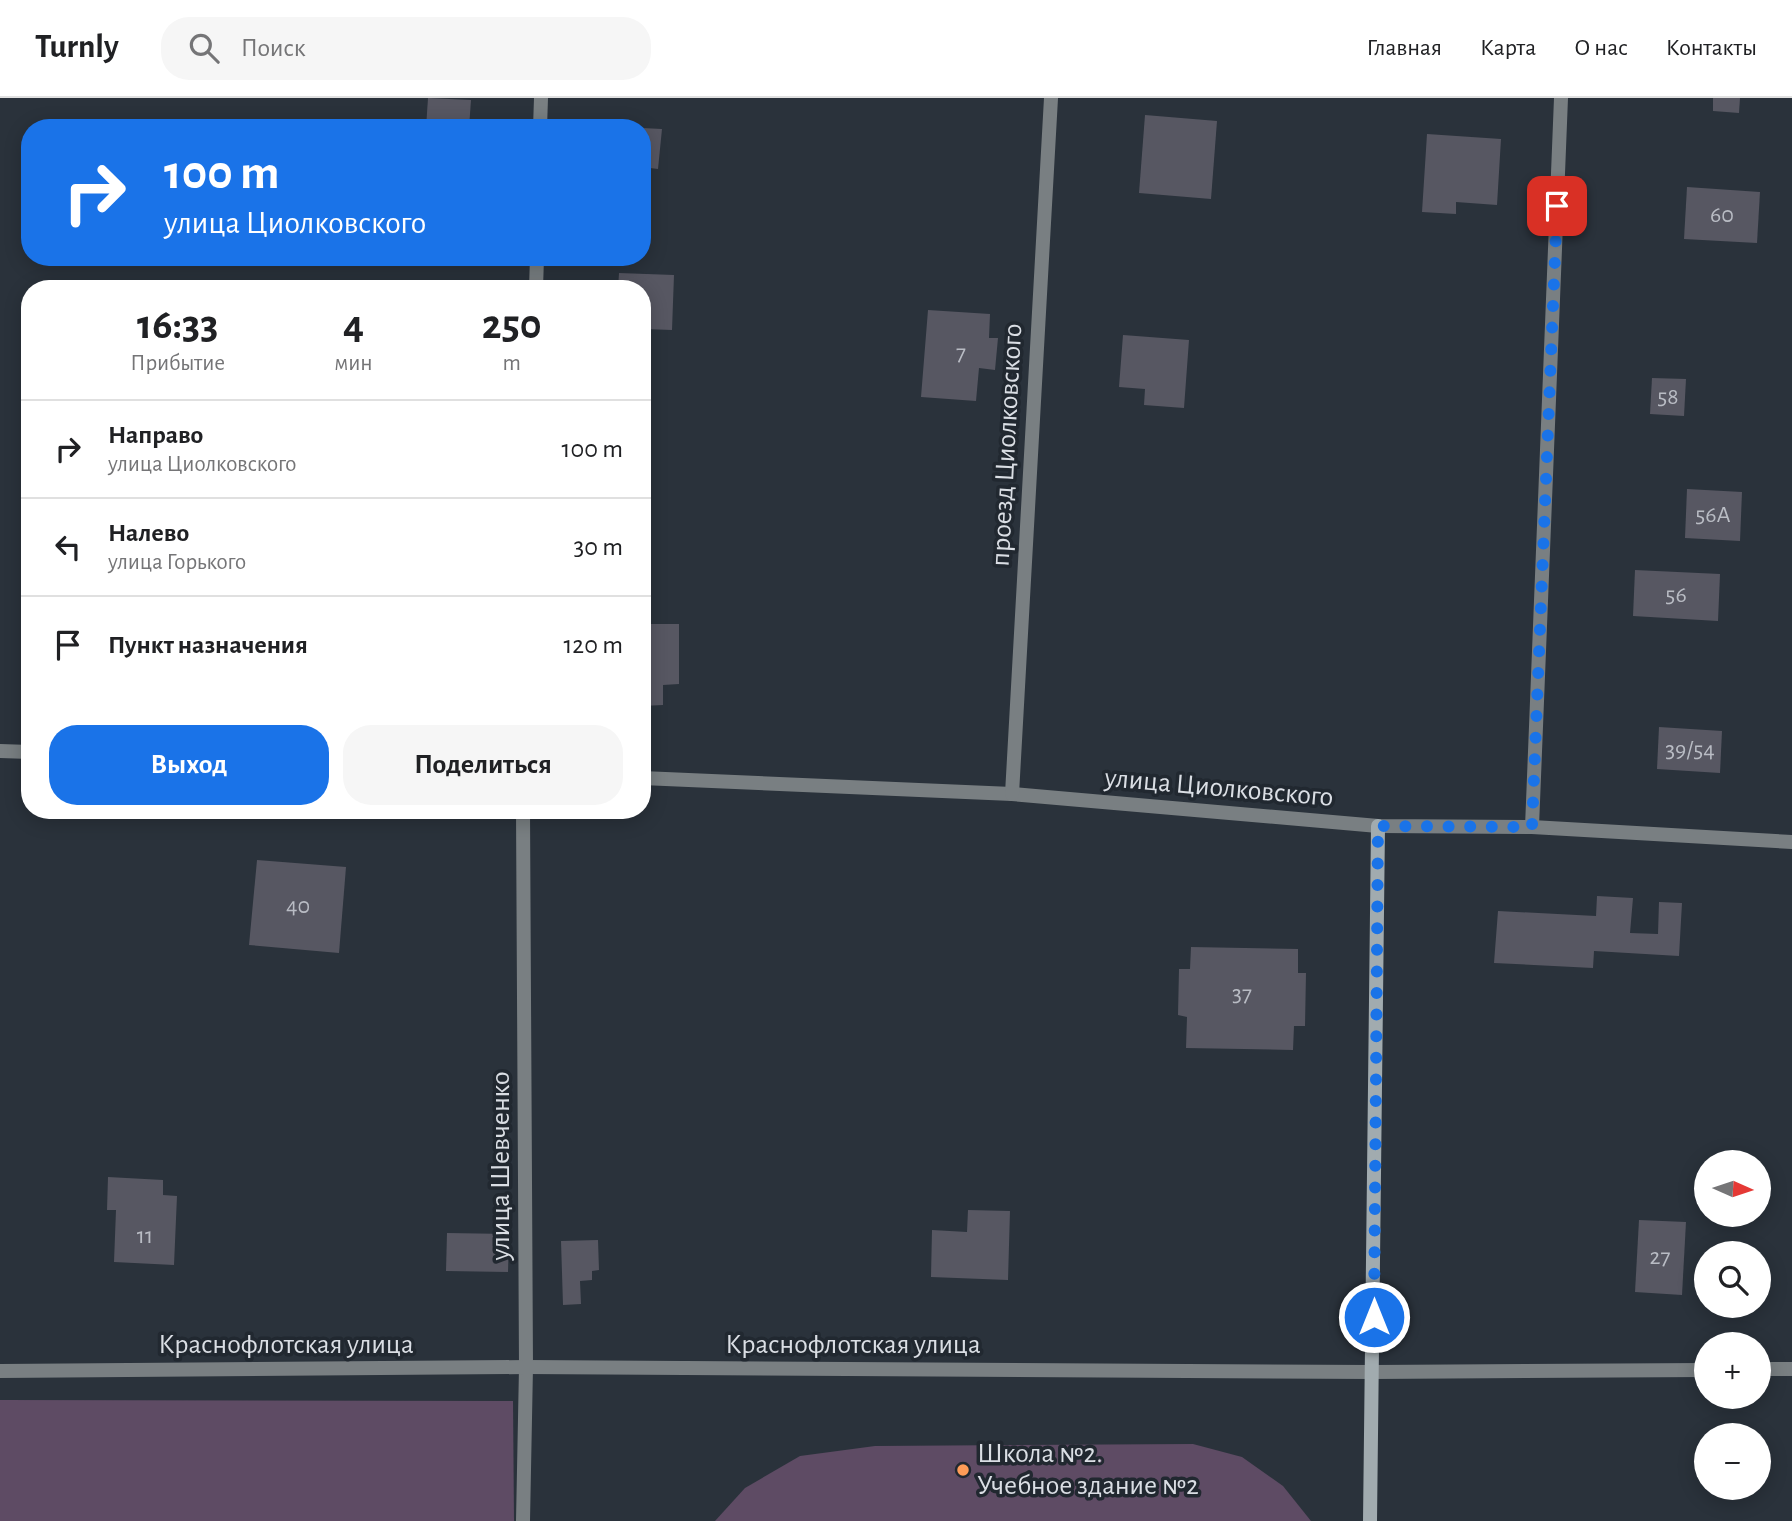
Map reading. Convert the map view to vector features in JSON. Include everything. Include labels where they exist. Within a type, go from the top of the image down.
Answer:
[{"type":"street","points":[[540,119],[541,98]]},
{"type":"street","name":"проезд Циолковского","points":[[1012,794],[1051,98]]},
{"type":"street","points":[[1532,827],[1561,98]]},
{"type":"street","points":[[0,751],[21,752]]},
{"type":"street","name":"улица Циолковского","points":[[651,778],[1012,794],[1378,826],[1532,827],[1792,842]]},
{"type":"street","name":"улица Шевченко","points":[[523,819],[526,1367],[523,1521]]},
{"type":"street","points":[[1370,1521],[1378,826]]},
{"type":"street","name":"Краснофлотская улица","points":[[0,1371],[526,1367],[1373,1372],[1694,1370]]},
{"type":"street","points":[[1771,1370],[1792,1369]]},
{"type":"shaded area","points":[[0,1400],[513,1401],[514,1521],[0,1521]]},
{"type":"shaded area","points":[[1193,1444],[1242,1457],[1283,1486],[1311,1521],[715,1521],[745,1488],[800,1456],[875,1446]]},
{"type":"building","points":[[428,98],[471,100],[470,119],[427,119]]},
{"type":"building","points":[[1713,98],[1740,98],[1739,113],[1713,111]]},
{"type":"building","points":[[1145,115],[1217,121],[1211,199],[1139,193]]},
{"type":"building","points":[[651,128],[662,129],[658,169],[651,168]]},
{"type":"building","points":[[1427,134],[1501,139],[1497,205],[1456,202],[1456,214],[1422,212]]},
{"type":"building","points":[[1687,187],[1760,192],[1757,243],[1684,239]]},
{"type":"building","points":[[619,273],[674,275],[672,330],[651,329],[651,280],[619,280]]},
{"type":"building","points":[[928,310],[990,314],[989,338],[998,338],[995,370],[979,368],[976,401],[921,397]]},
{"type":"building","points":[[1123,335],[1189,340],[1184,408],[1144,405],[1145,389],[1119,387]]},
{"type":"building","points":[[1652,378],[1686,379],[1684,416],[1650,414]]},
{"type":"building","points":[[1687,489],[1742,492],[1740,541],[1685,538]]},
{"type":"building","points":[[1635,570],[1720,574],[1718,621],[1633,616]]},
{"type":"building","points":[[651,624],[679,624],[679,684],[663,685],[663,705],[651,706]]},
{"type":"building","points":[[1659,727],[1722,731],[1720,773],[1657,769]]},
{"type":"building","points":[[257,860],[346,867],[339,953],[249,945]]},
{"type":"building","points":[[1597,896],[1633,898],[1630,933],[1658,934],[1659,902],[1682,903],[1679,956],[1594,951],[1593,968],[1494,963],[1498,911],[1596,916]]},
{"type":"building","points":[[1191,947],[1298,949],[1298,973],[1306,973],[1305,1026],[1294,1026],[1293,1050],[1186,1048],[1187,1017],[1178,1015],[1179,969],[1190,969]]},
{"type":"building","points":[[108,1177],[163,1180],[163,1195],[177,1196],[174,1265],[114,1262],[116,1210],[107,1210]]},
{"type":"building","points":[[968,1210],[1010,1211],[1008,1280],[931,1277],[932,1230],[967,1232]]},
{"type":"building","points":[[1639,1220],[1686,1222],[1682,1295],[1635,1292]]},
{"type":"building","points":[[447,1233],[509,1234],[508,1272],[446,1271]]},
{"type":"building","points":[[598,1240],[599,1270],[592,1271],[592,1280],[580,1281],[581,1304],[563,1305],[561,1241]]},
{"type":"place","name":"Школа №2. Учебное здание №2","points":[[963,1470]]},
{"type":"route","points":[[1374,1317],[1378,826],[1532,827],[1557,206]]}]
